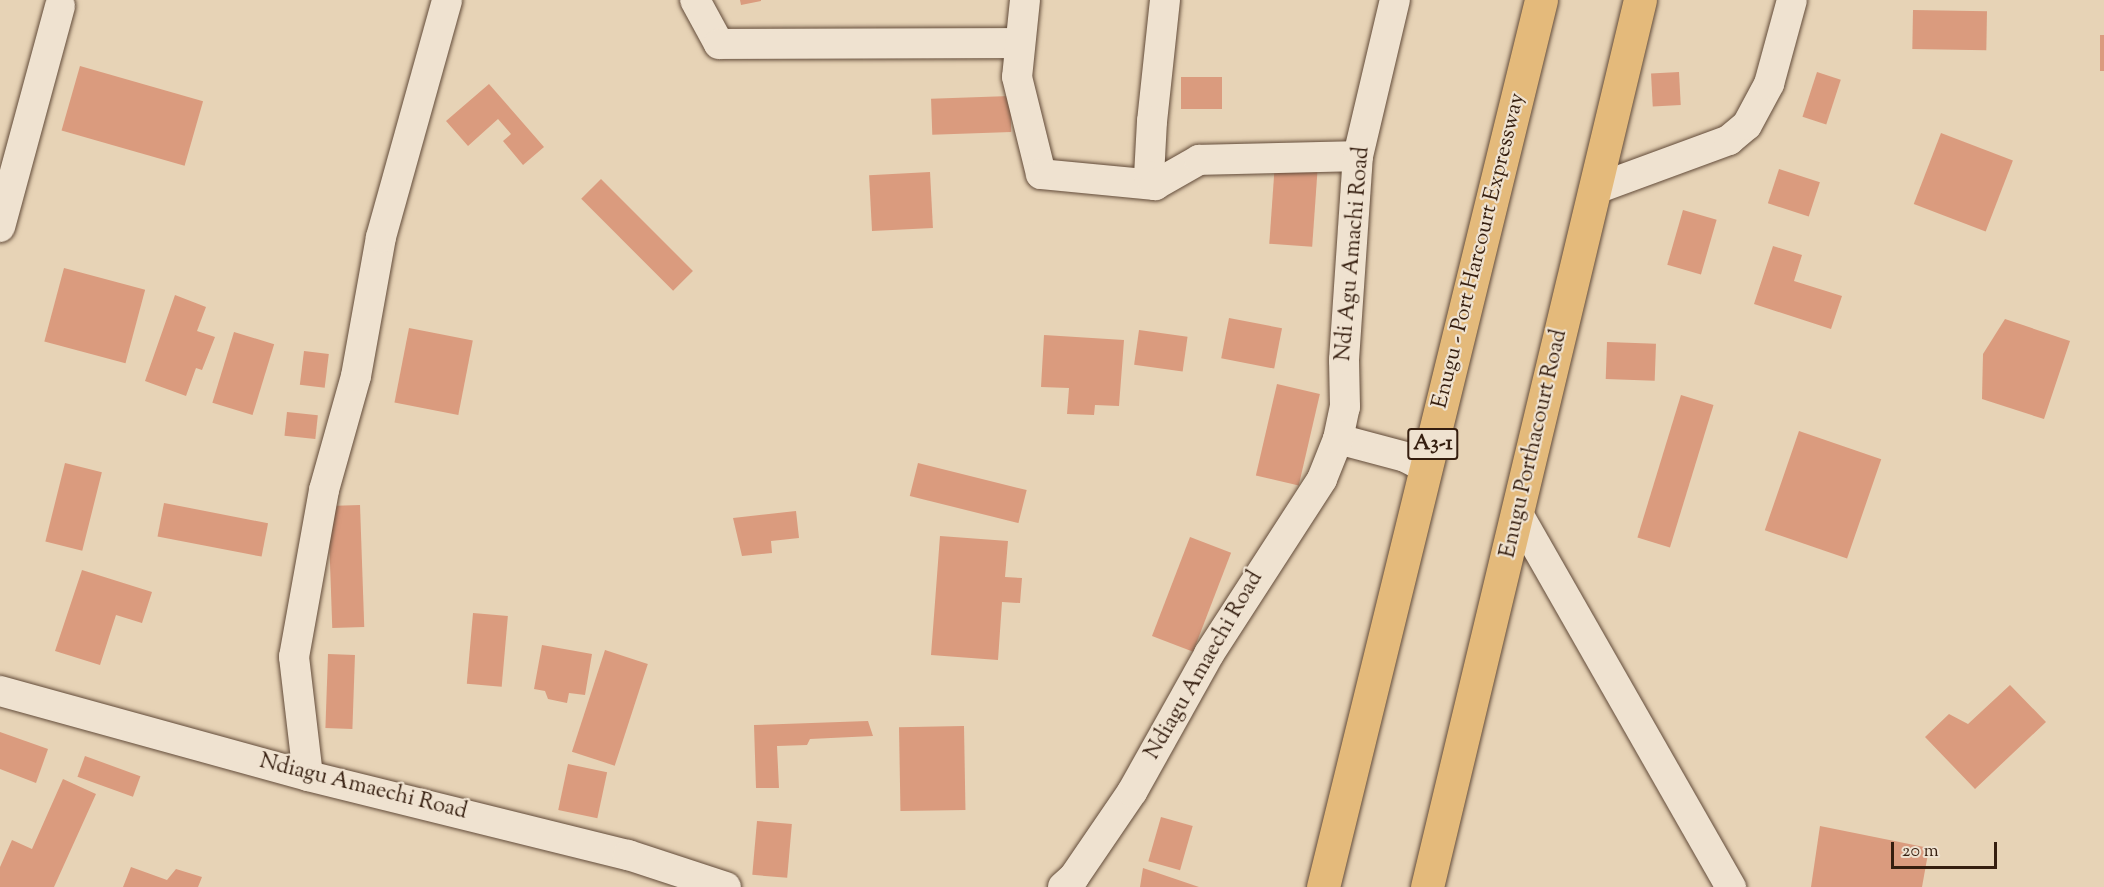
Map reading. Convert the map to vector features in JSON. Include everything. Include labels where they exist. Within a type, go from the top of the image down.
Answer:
[{"type":"highway","name":"Enugu - Port Harcourt Expressway","points":[[1323,887],[1541,0]]},
{"type":"highway","name":"Enugu Porthacourt Road","points":[[1427,887],[1640,0]]},
{"type":"street","points":[[308,776],[294,657],[324,490],[356,376],[381,237],[447,0]]},
{"type":"street","points":[[695,0],[719,44],[1020,43]]},
{"type":"street","points":[[1025,0],[1017,77],[1041,174],[1155,185],[1199,160],[1358,156]]},
{"type":"street","points":[[1155,185],[1149,176],[1152,121],[1165,0]]},
{"type":"street","name":"Ndi Agu Amachi Road","points":[[1338,439],[1345,407],[1344,360],[1358,156],[1395,0]]},
{"type":"street","points":[[1596,189],[1729,140],[1747,124],[1769,84],[1792,0]]},
{"type":"street","points":[[0,227],[60,6]]},
{"type":"street","points":[[1338,439],[1405,457],[1427,468]]},
{"type":"street","name":"Ndiagu Amaechi Road","points":[[1063,887],[1074,877],[1132,792],[1209,654],[1322,479],[1338,439]]},
{"type":"street","points":[[1518,514],[1731,887]]},
{"type":"street","name":"Ndiagu Amaechi Road","points":[[0,691],[308,776],[604,849],[726,887]]},
{"type":"building","points":[[740,0],[761,0],[761,1],[741,5]]},
{"type":"building","points":[[1913,10],[1987,11],[1986,50],[1912,49]]},
{"type":"building","points":[[2100,35],[2104,35],[2104,71],[2100,71]]},
{"type":"building","points":[[80,66],[203,101],[185,166],[62,130]]},
{"type":"building","points":[[1679,72],[1681,105],[1653,106],[1651,73]]},
{"type":"building","points":[[1817,72],[1841,80],[1826,124],[1802,117]]},
{"type":"building","points":[[1181,77],[1222,77],[1222,109],[1181,109]]},
{"type":"building","points":[[489,84],[544,147],[523,165],[503,141],[511,134],[498,119],[468,146],[446,121]]},
{"type":"building","points":[[1010,96],[1011,132],[932,135],[931,99]]},
{"type":"building","points":[[1941,133],[2013,161],[1986,232],[1914,204]]},
{"type":"building","points":[[1275,162],[1318,165],[1312,247],[1269,244]]},
{"type":"building","points":[[1779,169],[1820,182],[1809,217],[1768,203]]},
{"type":"building","points":[[930,172],[933,228],[872,231],[869,175]]},
{"type":"building","points":[[601,179],[693,271],[673,291],[581,199]]},
{"type":"building","points":[[1683,210],[1717,220],[1701,274],[1667,265]]},
{"type":"building","points":[[1773,246],[1802,255],[1794,281],[1842,296],[1831,329],[1754,304]]},
{"type":"building","points":[[64,268],[145,290],[125,363],[44,341]]},
{"type":"building","points":[[175,295],[206,307],[197,331],[215,337],[202,370],[196,368],[186,396],[145,381]]},
{"type":"building","points":[[1229,318],[1282,328],[1274,369],[1221,358]]},
{"type":"building","points":[[2005,319],[2070,341],[2044,419],[1982,399],[1983,354]]},
{"type":"building","points":[[409,328],[473,340],[458,415],[394,403]]},
{"type":"building","points":[[1139,330],[1188,337],[1183,371],[1134,365]]},
{"type":"building","points":[[234,332],[274,344],[253,415],[212,403]]},
{"type":"building","points":[[1044,335],[1124,340],[1119,406],[1095,405],[1094,415],[1067,414],[1069,388],[1041,387]]},
{"type":"building","points":[[1607,342],[1656,344],[1655,381],[1606,379]]},
{"type":"building","points":[[304,351],[329,354],[325,388],[300,385]]},
{"type":"building","points":[[1277,384],[1320,394],[1299,485],[1256,476]]},
{"type":"building","points":[[1681,395],[1714,405],[1670,547],[1637,537]]},
{"type":"building","points":[[287,412],[318,415],[315,439],[284,436]]},
{"type":"building","points":[[1799,431],[1881,459],[1847,559],[1765,530]]},
{"type":"building","points":[[65,463],[102,472],[82,551],[45,542]]},
{"type":"building","points":[[918,463],[1027,490],[1018,523],[910,496]]},
{"type":"building","points":[[164,503],[268,523],[262,557],[158,536]]},
{"type":"building","points":[[360,505],[364,627],[332,628],[328,506]]},
{"type":"building","points":[[796,511],[799,538],[771,541],[772,553],[742,556],[733,518]]},
{"type":"building","points":[[940,536],[1008,541],[1005,577],[1022,578],[1020,603],[1002,602],[998,660],[931,655]]},
{"type":"building","points":[[1190,537],[1231,553],[1193,652],[1152,636]]},
{"type":"building","points":[[82,570],[152,592],[142,623],[116,615],[100,665],[55,651]]},
{"type":"building","points":[[473,613],[508,616],[502,687],[467,684]]},
{"type":"building","points":[[542,645],[592,654],[585,695],[569,693],[567,703],[548,699],[545,691],[534,689]]},
{"type":"building","points":[[605,650],[648,664],[615,766],[572,752]]},
{"type":"building","points":[[328,654],[355,655],[352,729],[325,728]]},
{"type":"building","points":[[2010,685],[2046,722],[1975,789],[1925,737],[1949,714],[1968,724]]},
{"type":"building","points":[[868,721],[873,736],[810,739],[807,745],[777,746],[779,788],[756,788],[754,725]]},
{"type":"building","points":[[964,726],[965,810],[900,811],[899,727]]},
{"type":"building","points":[[0,732],[48,749],[36,783],[0,769]]},
{"type":"building","points":[[85,756],[140,776],[133,797],[77,777]]},
{"type":"building","points":[[568,764],[607,772],[597,818],[558,810]]},
{"type":"building","points":[[63,779],[96,794],[54,887],[0,887],[0,867],[12,840],[32,849]]},
{"type":"building","points":[[1161,817],[1193,826],[1180,870],[1148,861]]},
{"type":"building","points":[[757,821],[792,824],[787,878],[752,875]]},
{"type":"building","points":[[1820,826],[1929,848],[1922,887],[1811,887]]},
{"type":"building","points":[[131,867],[167,880],[176,869],[202,877],[198,887],[123,887]]},
{"type":"building","points":[[1143,868],[1199,887],[1140,887]]}]
